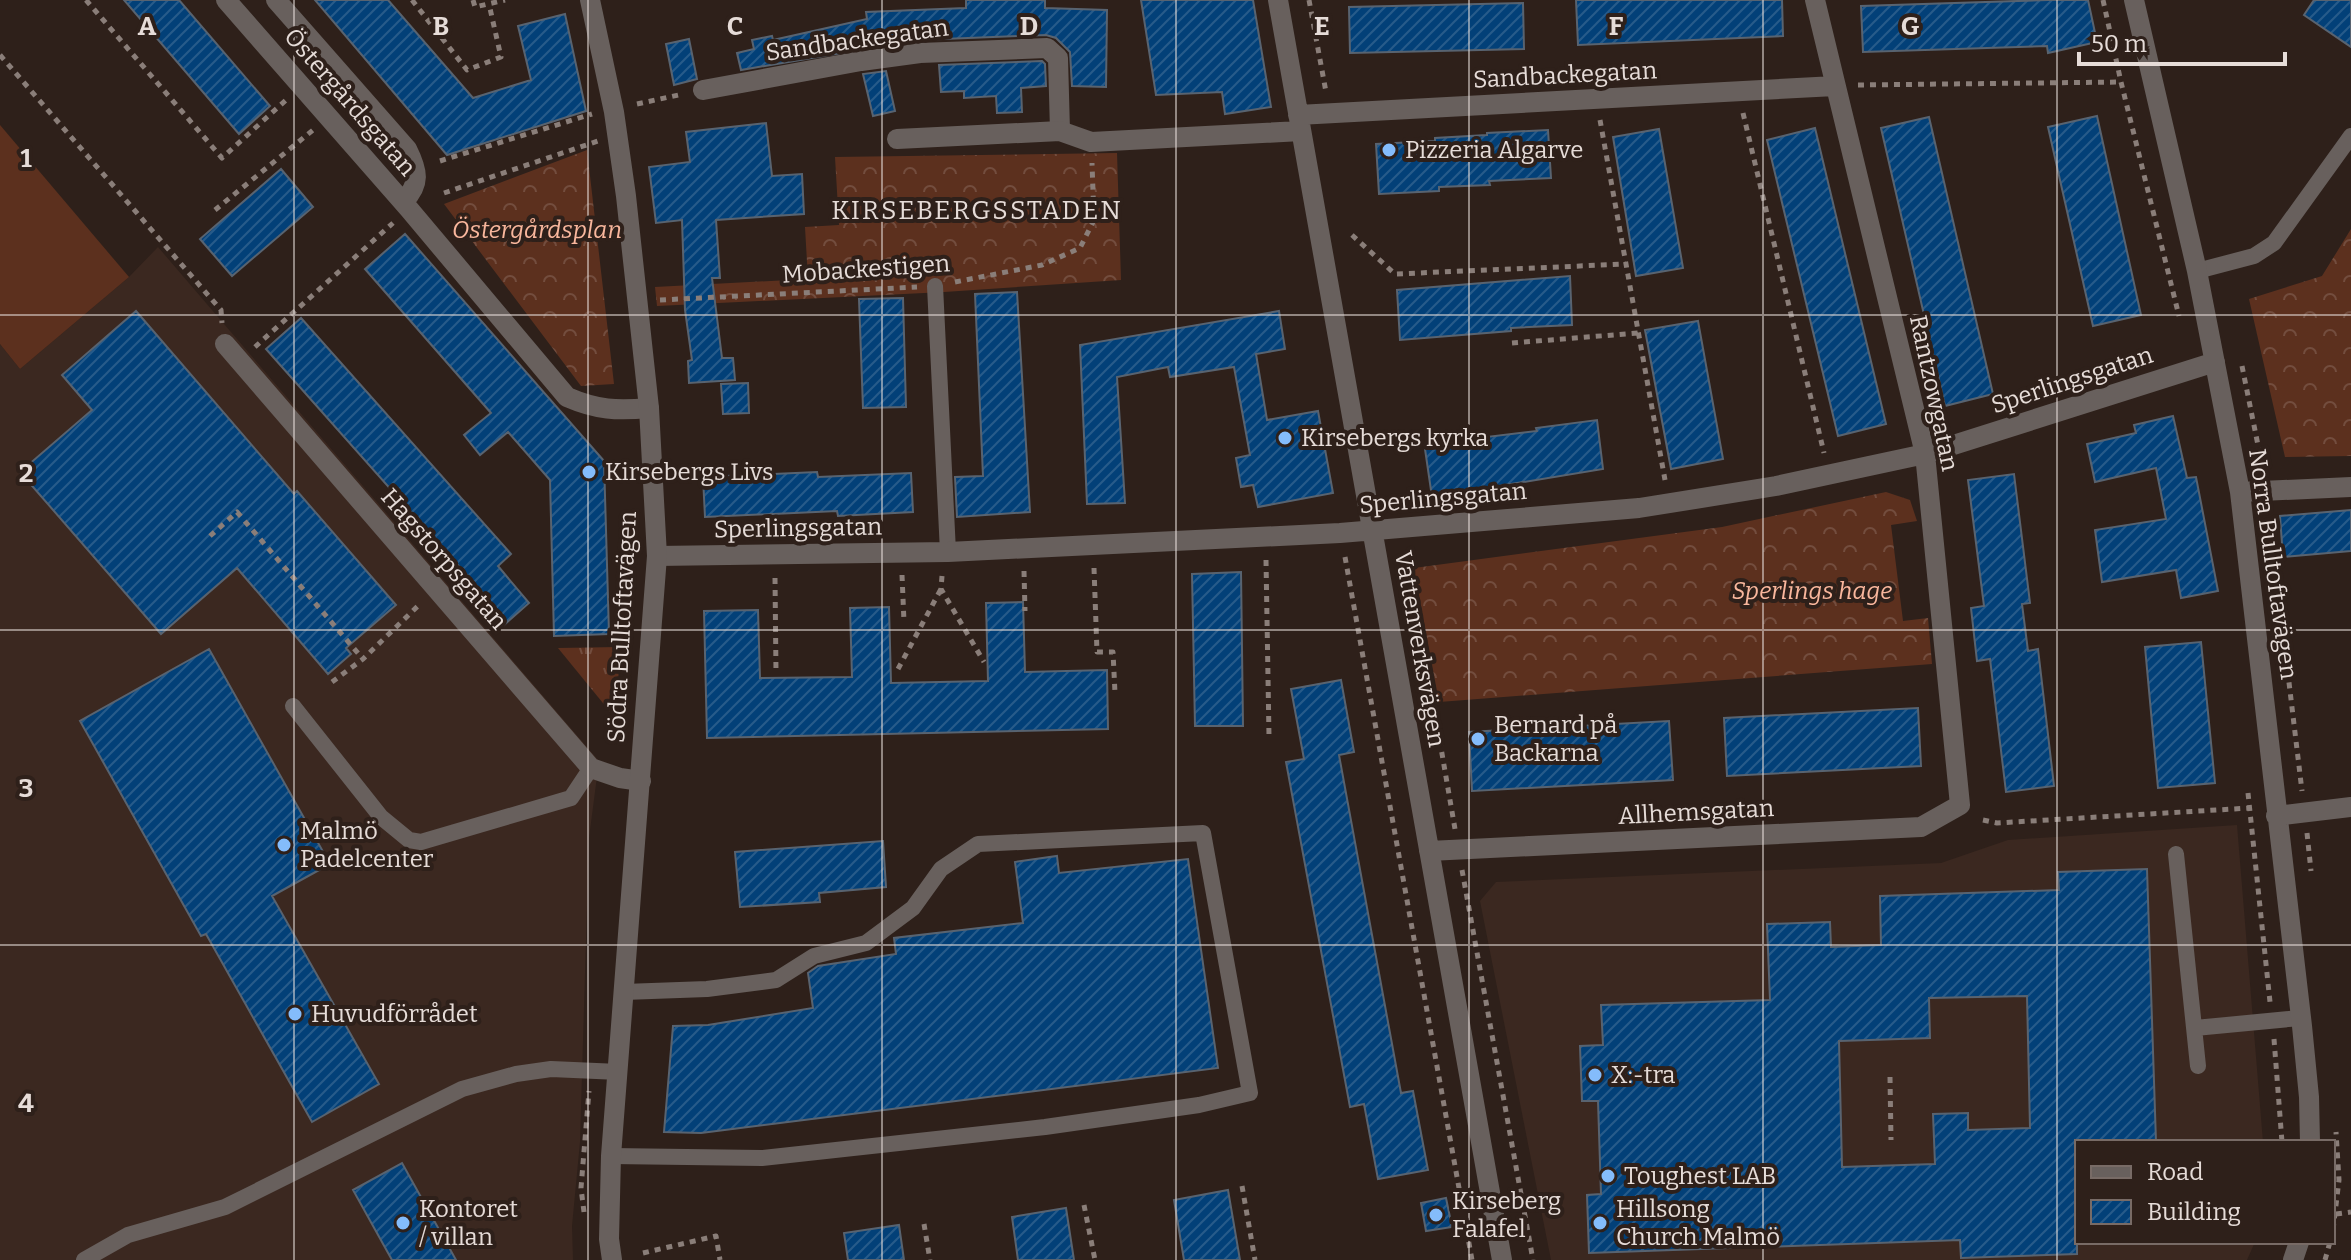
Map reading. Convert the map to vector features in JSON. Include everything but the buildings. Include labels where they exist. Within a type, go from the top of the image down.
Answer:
[{"type":"street","name":"Östergårdsgatan","points":[[226,0],[406,205],[567,397],[592,407],[624,411],[649,408]]},
{"type":"street","name":"Östergårdsgatan","points":[[276,0],[407,149],[418,176],[406,205]]},
{"type":"street","name":"Södra Bulltoftavägen","points":[[590,0],[614,112],[638,301],[649,408],[657,556],[611,1156],[609,1239],[612,1260]]},
{"type":"street","name":"Vattenverksvägen","points":[[1278,0],[1502,1260]]},
{"type":"street","name":"Rantzowgatan","points":[[1815,0],[1925,454],[1960,805]]},
{"type":"street","name":"Norra Bulltoftavägen","points":[[2134,0],[2197,271],[2240,492],[2276,816],[2273,838],[2300,1018],[2309,1097],[2310,1140]]},
{"type":"street","name":"Sandbackegatan","points":[[703,90],[920,53],[1047,48],[1058,58],[1060,131]]},
{"type":"street","name":"Sandbackegatan","points":[[897,139],[1060,131],[1091,142],[1299,123],[1835,86]]},
{"type":"street","name":"Hagstorpsgatan","points":[[225,344],[591,768]]},
{"type":"street","name":"Sperlingsgatan","points":[[657,556],[948,552],[1374,530],[1639,508],[1776,486],[1925,454],[2215,362]]},
{"type":"street","points":[[2240,492],[2351,487]]},
{"type":"street","points":[[591,768],[641,781]]},
{"type":"street","name":"Allhemsgatan","points":[[1429,851],[1921,827],[1960,805]]},
{"type":"street","points":[[2276,816],[2351,807]]},
{"type":"lane","points":[[2197,271],[2254,256],[2274,243],[2351,136]]},
{"type":"lane","points":[[935,286],[948,552]]},
{"type":"lane","points":[[293,706],[381,817],[409,840],[421,842],[571,798],[591,768]]},
{"type":"lane","points":[[611,1156],[762,1158],[1045,1127],[1199,1105],[1250,1093],[1203,833],[978,844],[941,869],[913,908],[866,943],[814,956],[776,980],[707,989],[624,992]]},
{"type":"lane","points":[[2176,854],[2198,1066]]},
{"type":"lane","points":[[2195,1028],[2300,1018]]},
{"type":"lane","points":[[84,1260],[128,1235],[225,1207],[462,1089],[516,1074],[551,1069],[619,1072]]},
{"type":"path","points":[[86,0],[222,158],[287,99]]},
{"type":"path","points":[[412,0],[467,70],[501,57],[489,4]]},
{"type":"path","points":[[473,0],[475,7],[505,0]]},
{"type":"path","points":[[1309,0],[1324,83]]},
{"type":"path","points":[[2103,0],[2182,328]]},
{"type":"path","points":[[0,55],[221,310],[225,344]]},
{"type":"path","points":[[1856,86],[2121,82]]},
{"type":"path","points":[[637,104],[703,90]]},
{"type":"path","points":[[1743,112],[1825,456]]},
{"type":"path","points":[[440,161],[593,113],[600,155]]},
{"type":"path","points":[[1600,119],[1665,485]]},
{"type":"path","points":[[215,210],[314,129]]},
{"type":"path","points":[[444,193],[598,141]]},
{"type":"path","name":"Mobackestigen","points":[[638,301],[935,286],[1042,265],[1080,248],[1094,220],[1091,142]]},
{"type":"path","points":[[239,361],[406,205]]},
{"type":"path","points":[[1352,235],[1395,274],[1626,264]]},
{"type":"path","points":[[1512,343],[1638,333]]},
{"type":"path","points":[[210,536],[237,512],[363,659]]},
{"type":"path","points":[[1345,557],[1472,1260]]},
{"type":"path","points":[[1266,560],[1269,736]]},
{"type":"path","points":[[1409,564],[1456,836]]},
{"type":"path","points":[[1094,567],[1097,652],[1113,652],[1115,693]]},
{"type":"path","points":[[1024,571],[1025,611]]},
{"type":"path","points":[[902,574],[904,622]]},
{"type":"path","points":[[898,669],[941,589],[942,576]]},
{"type":"path","points":[[775,578],[776,673]]},
{"type":"path","points":[[332,682],[363,659],[436,589]]},
{"type":"path","points":[[941,589],[984,662]]},
{"type":"path","points":[[1983,820],[1997,823],[2250,808],[2282,1140]]},
{"type":"path","points":[[1463,873],[1533,1260]]},
{"type":"path","points":[[1890,1077],[1891,1140]]},
{"type":"path","points":[[1242,1186],[1255,1260]]},
{"type":"path","points":[[1084,1205],[1095,1260]]},
{"type":"path","points":[[2336,1214],[2351,1212]]},
{"type":"path","points":[[924,1224],[930,1260]]},
{"type":"path","points":[[643,1253],[716,1236],[720,1260]]},
{"type":"shaded area","points":[[158,247],[599,761],[589,838],[580,1142],[572,1226],[573,1260],[0,1260],[0,344],[20,369],[129,277]]},
{"type":"shaded area","points":[[2237,825],[2263,1140],[2075,1140],[2075,1244],[2254,1244],[2247,1260],[1551,1260],[1480,901],[1496,882],[1941,863],[2008,840]]},
{"type":"green space","points":[[0,125],[129,277],[20,369],[0,344]]},
{"type":"green space","name":"Östergårdsplan","points":[[587,150],[614,384],[581,386],[444,204]]},
{"type":"green space","points":[[1117,153],[1121,280],[657,306],[655,287],[808,279],[805,227],[839,225],[835,157]]},
{"type":"green space","points":[[2351,229],[2351,456],[2285,457],[2249,299],[2322,276]]},
{"type":"green space","name":"Sperlings hage","points":[[1886,492],[1910,500],[1917,521],[1891,525],[1903,621],[1928,618],[1932,664],[1439,702],[1414,568],[1722,527]]},
{"type":"green space","points":[[620,647],[616,719],[558,648]]},
{"type":"place","name":"Pizzeria Algarve","points":[[1389,150]]},
{"type":"place","name":"Kirsebergs kyrka","points":[[1285,438]]},
{"type":"place","name":"Kirsebergs Livs","points":[[589,472]]},
{"type":"place","name":"Bernard på Backarna","points":[[1478,739]]},
{"type":"place","name":"Malmö Padelcenter","points":[[284,845]]},
{"type":"place","name":"Huvudförrådet","points":[[295,1014]]},
{"type":"place","name":"X:-tra","points":[[1595,1075]]},
{"type":"place","name":"Toughest LAB","points":[[1608,1176]]},
{"type":"place","name":"Kirseberg Falafel","points":[[1436,1215]]},
{"type":"place","name":"Kontoret / villan","points":[[403,1223]]},
{"type":"place","name":"Hillsong Church Malmö","points":[[1600,1223]]},
{"type":"district","name":"KIRSEBERGSSTADEN","points":[[977,210]]}]
